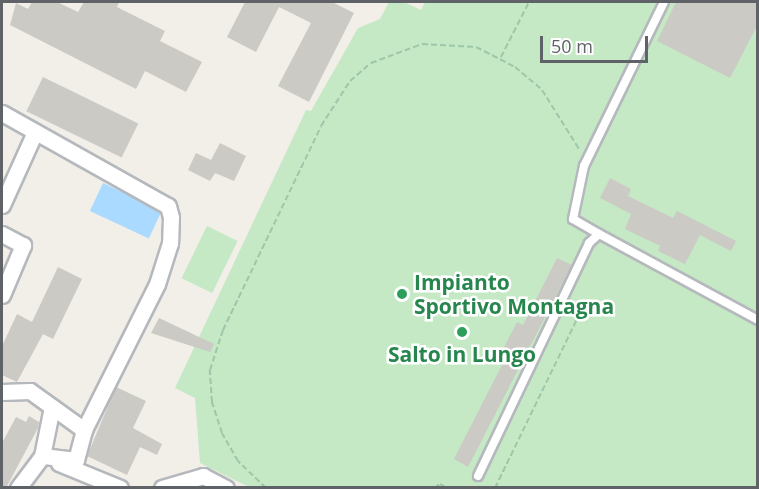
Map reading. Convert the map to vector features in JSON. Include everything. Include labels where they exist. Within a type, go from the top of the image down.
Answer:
[{"type":"street","points":[[2,113],[168,206],[171,217],[170,243],[157,284],[84,430],[76,460],[42,456]]},
{"type":"street","points":[[2,204],[35,132]]},
{"type":"street","points":[[2,234],[23,245],[2,295]]},
{"type":"street","points":[[2,392],[30,391],[84,430]]},
{"type":"street","points":[[18,488],[42,456],[52,407]]},
{"type":"street","points":[[42,456],[120,488]]},
{"type":"street","points":[[162,488],[203,476],[226,488]]},
{"type":"lane","points":[[664,2],[584,166],[573,219],[758,320]]},
{"type":"lane","points":[[478,476],[589,243],[599,234]]},
{"type":"path","points":[[501,57],[529,2]]},
{"type":"path","points":[[266,488],[238,461],[222,433],[212,402],[210,370],[223,330],[333,102],[371,63],[422,44],[476,47],[501,57],[553,103],[584,166]]},
{"type":"path","points":[[495,488],[576,321],[577,312],[566,293]]},
{"type":"path","points":[[434,488],[440,484],[447,488]]},
{"type":"green space","points":[[389,2],[404,2],[421,10],[425,2],[757,2],[757,487],[249,487],[200,463],[195,398],[175,388],[306,110],[311,111],[358,28],[380,19]]},
{"type":"green space","points":[[207,226],[238,241],[212,293],[182,278]]},
{"type":"water","points":[[103,183],[162,210],[149,239],[90,211]]},
{"type":"building","points":[[32,2],[57,2],[78,12],[84,2],[119,2],[117,7],[165,31],[160,41],[202,62],[186,92],[145,71],[136,89],[10,25],[16,3],[28,9]]},
{"type":"building","points":[[245,2],[332,2],[354,13],[309,102],[278,86],[311,23],[279,7],[256,52],[227,37]]},
{"type":"building","points":[[676,2],[758,2],[758,24],[730,78],[657,41]]},
{"type":"building","points":[[43,77],[138,123],[122,158],[26,111]]},
{"type":"building","points":[[220,143],[246,156],[234,181],[215,173],[210,181],[188,170],[196,153],[211,160]]},
{"type":"building","points":[[610,178],[631,189],[628,196],[673,218],[677,211],[736,241],[731,251],[700,235],[685,264],[658,251],[660,246],[625,229],[631,214],[600,198]]},
{"type":"building","points":[[557,258],[572,265],[468,467],[454,459],[505,359],[499,357],[517,322],[523,325]]},
{"type":"building","points":[[58,267],[82,279],[53,339],[43,334],[17,382],[2,375],[2,346],[17,314],[32,322]]},
{"type":"building","points":[[159,318],[214,344],[210,352],[151,333]]},
{"type":"building","points":[[116,387],[146,401],[133,428],[162,444],[157,455],[140,447],[127,475],[87,456]]},
{"type":"building","points":[[29,416],[39,422],[38,428],[6,488],[2,488],[2,443],[16,417],[26,422]]},
{"type":"place","name":"Impianto Sportivo Montagna","points":[[402,294]]},
{"type":"place","name":"Salto in Lungo","points":[[462,332]]}]
